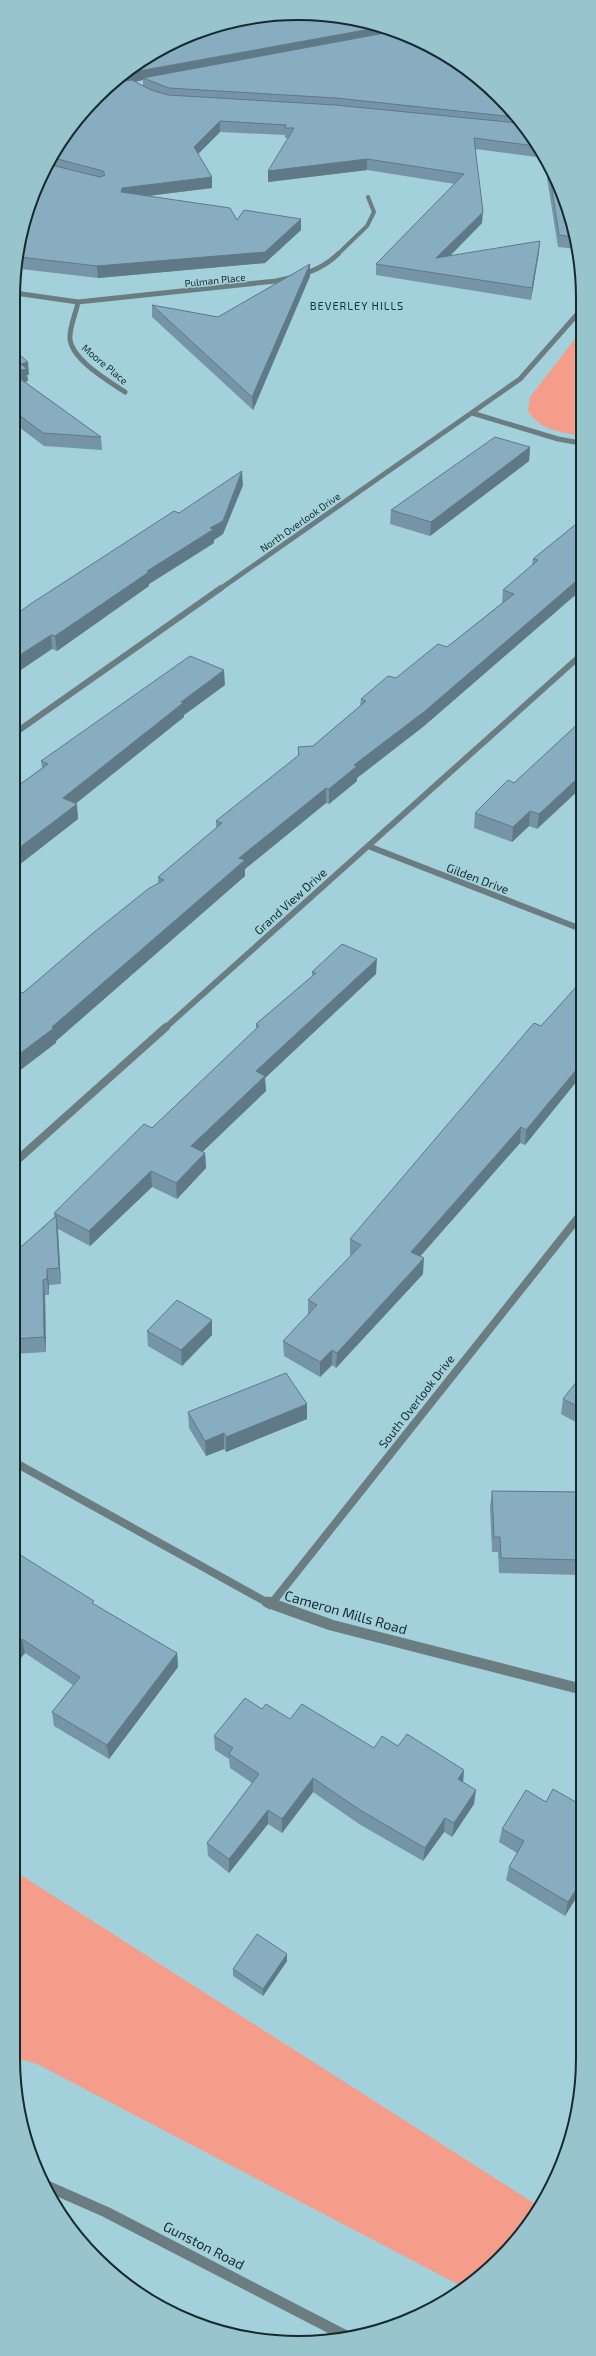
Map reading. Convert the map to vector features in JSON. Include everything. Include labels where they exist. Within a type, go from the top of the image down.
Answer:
[{"type":"street","name":"Pulman Place","points":[[20,294],[78,302],[112,297],[250,285],[305,274],[329,263],[367,226],[374,212],[368,196]]},
{"type":"street","name":"Moore Place","points":[[78,302],[70,339],[72,347],[100,374],[125,392]]},
{"type":"street","name":"North Overlook Drive","points":[[20,729],[520,379],[562,334],[576,316]]},
{"type":"street","points":[[472,413],[558,439],[576,442]]},
{"type":"street","name":"Grand View Drive","points":[[20,1158],[576,659]]},
{"type":"street","name":"Gilden Drive","points":[[368,846],[576,927]]},
{"type":"street","name":"South Overlook Drive","points":[[270,1604],[576,1220]]},
{"type":"street","name":"Cameron Mills Road","points":[[20,1465],[270,1604],[331,1625],[576,1688]]},
{"type":"street","name":"Gunston Road","points":[[53,2189],[106,2212],[340,2333]]},
{"type":"shaded area","points":[[576,337],[576,435],[551,429],[538,422],[528,411],[530,397]]},
{"type":"shaded area","points":[[20,1874],[535,2204],[519,2227],[495,2255],[459,2285],[37,2064],[20,2059]]},
{"type":"building","points":[[298,20],[334,22],[370,29],[138,71],[159,57],[192,41],[226,29],[244,25],[262,22]]},
{"type":"building","points":[[382,33],[404,41],[437,57],[467,77],[495,101],[508,116],[336,98],[169,88],[143,78]]},
{"type":"building","points":[[132,80],[151,90],[168,95],[335,105],[513,123],[530,145],[474,138],[483,212],[436,258],[540,241],[532,288],[376,264],[464,174],[367,159],[268,171],[294,128],[285,128],[286,125],[220,121],[194,147],[212,177],[122,188],[121,192],[230,208],[237,220],[244,210],[301,219],[265,252],[97,266],[23,257],[29,226],[41,192],[54,166],[100,177],[105,175],[103,171],[57,159],[77,129],[101,101],[124,81]]},
{"type":"building","points":[[551,184],[567,226],[569,236],[559,235]]},
{"type":"building","points":[[310,264],[252,397],[152,305],[218,317]]},
{"type":"building","points":[[20,355],[28,362],[21,364],[27,369],[20,370]]},
{"type":"building","points":[[20,379],[101,437],[43,433],[20,416]]},
{"type":"building","points":[[495,437],[530,447],[431,522],[391,510]]},
{"type":"building","points":[[242,471],[223,521],[210,528],[214,529],[147,571],[149,572],[55,636],[51,635],[20,655],[20,611],[174,511],[179,513]]},
{"type":"building","points":[[576,524],[576,581],[425,711],[354,765],[357,766],[329,789],[326,788],[239,858],[245,860],[52,1027],[54,1028],[20,1054],[20,992],[23,993],[93,933],[148,889],[164,880],[158,877],[222,823],[216,821],[299,755],[298,747],[313,746],[366,701],[361,699],[388,676],[396,678],[438,644],[447,647],[514,594],[503,590],[538,560],[533,559]]},
{"type":"building","points":[[190,656],[224,670],[181,702],[183,703],[63,798],[77,804],[20,847],[20,784],[48,764],[41,761]]},
{"type":"building","points":[[576,726],[576,780],[539,814],[530,811],[513,827],[475,813],[508,780],[514,783]]},
{"type":"building","points":[[342,944],[377,959],[256,1071],[265,1076],[191,1146],[205,1153],[176,1183],[151,1171],[89,1231],[54,1213],[144,1124],[152,1128],[259,1026],[256,1024],[316,973],[312,972]]},
{"type":"building","points":[[576,987],[576,1070],[526,1130],[521,1127],[411,1252],[424,1258],[337,1353],[332,1350],[320,1362],[283,1341],[317,1305],[308,1300],[361,1245],[350,1239],[534,1023],[541,1026]]},
{"type":"building","points":[[56,1216],[59,1268],[47,1269],[47,1279],[43,1280],[44,1337],[20,1339],[20,1248]]},
{"type":"building","points":[[177,1300],[212,1320],[181,1350],[147,1331]]},
{"type":"building","points":[[286,1373],[307,1404],[226,1437],[224,1433],[205,1441],[188,1412]]},
{"type":"building","points":[[576,1382],[576,1406],[563,1399]]},
{"type":"building","points":[[492,1491],[576,1492],[576,1560],[501,1558],[500,1537],[494,1537]]},
{"type":"building","points":[[20,1555],[94,1601],[92,1603],[177,1653],[107,1745],[52,1712],[80,1677],[22,1639],[20,1641]]},
{"type":"building","points":[[245,1698],[262,1709],[266,1704],[290,1719],[302,1704],[374,1748],[382,1736],[398,1746],[407,1734],[464,1770],[458,1779],[476,1790],[454,1823],[445,1818],[425,1848],[360,1810],[313,1778],[282,1819],[268,1810],[229,1859],[207,1843],[259,1774],[229,1754],[233,1748],[214,1736]]},
{"type":"building","points":[[553,1789],[576,1802],[576,1890],[568,1902],[509,1867],[524,1841],[502,1829],[526,1790],[546,1802]]},
{"type":"building","points":[[257,1934],[287,1954],[263,1989],[233,1969]]},
{"type":"district","name":"BEVERLEY HILLS","points":[[357,305]]}]
